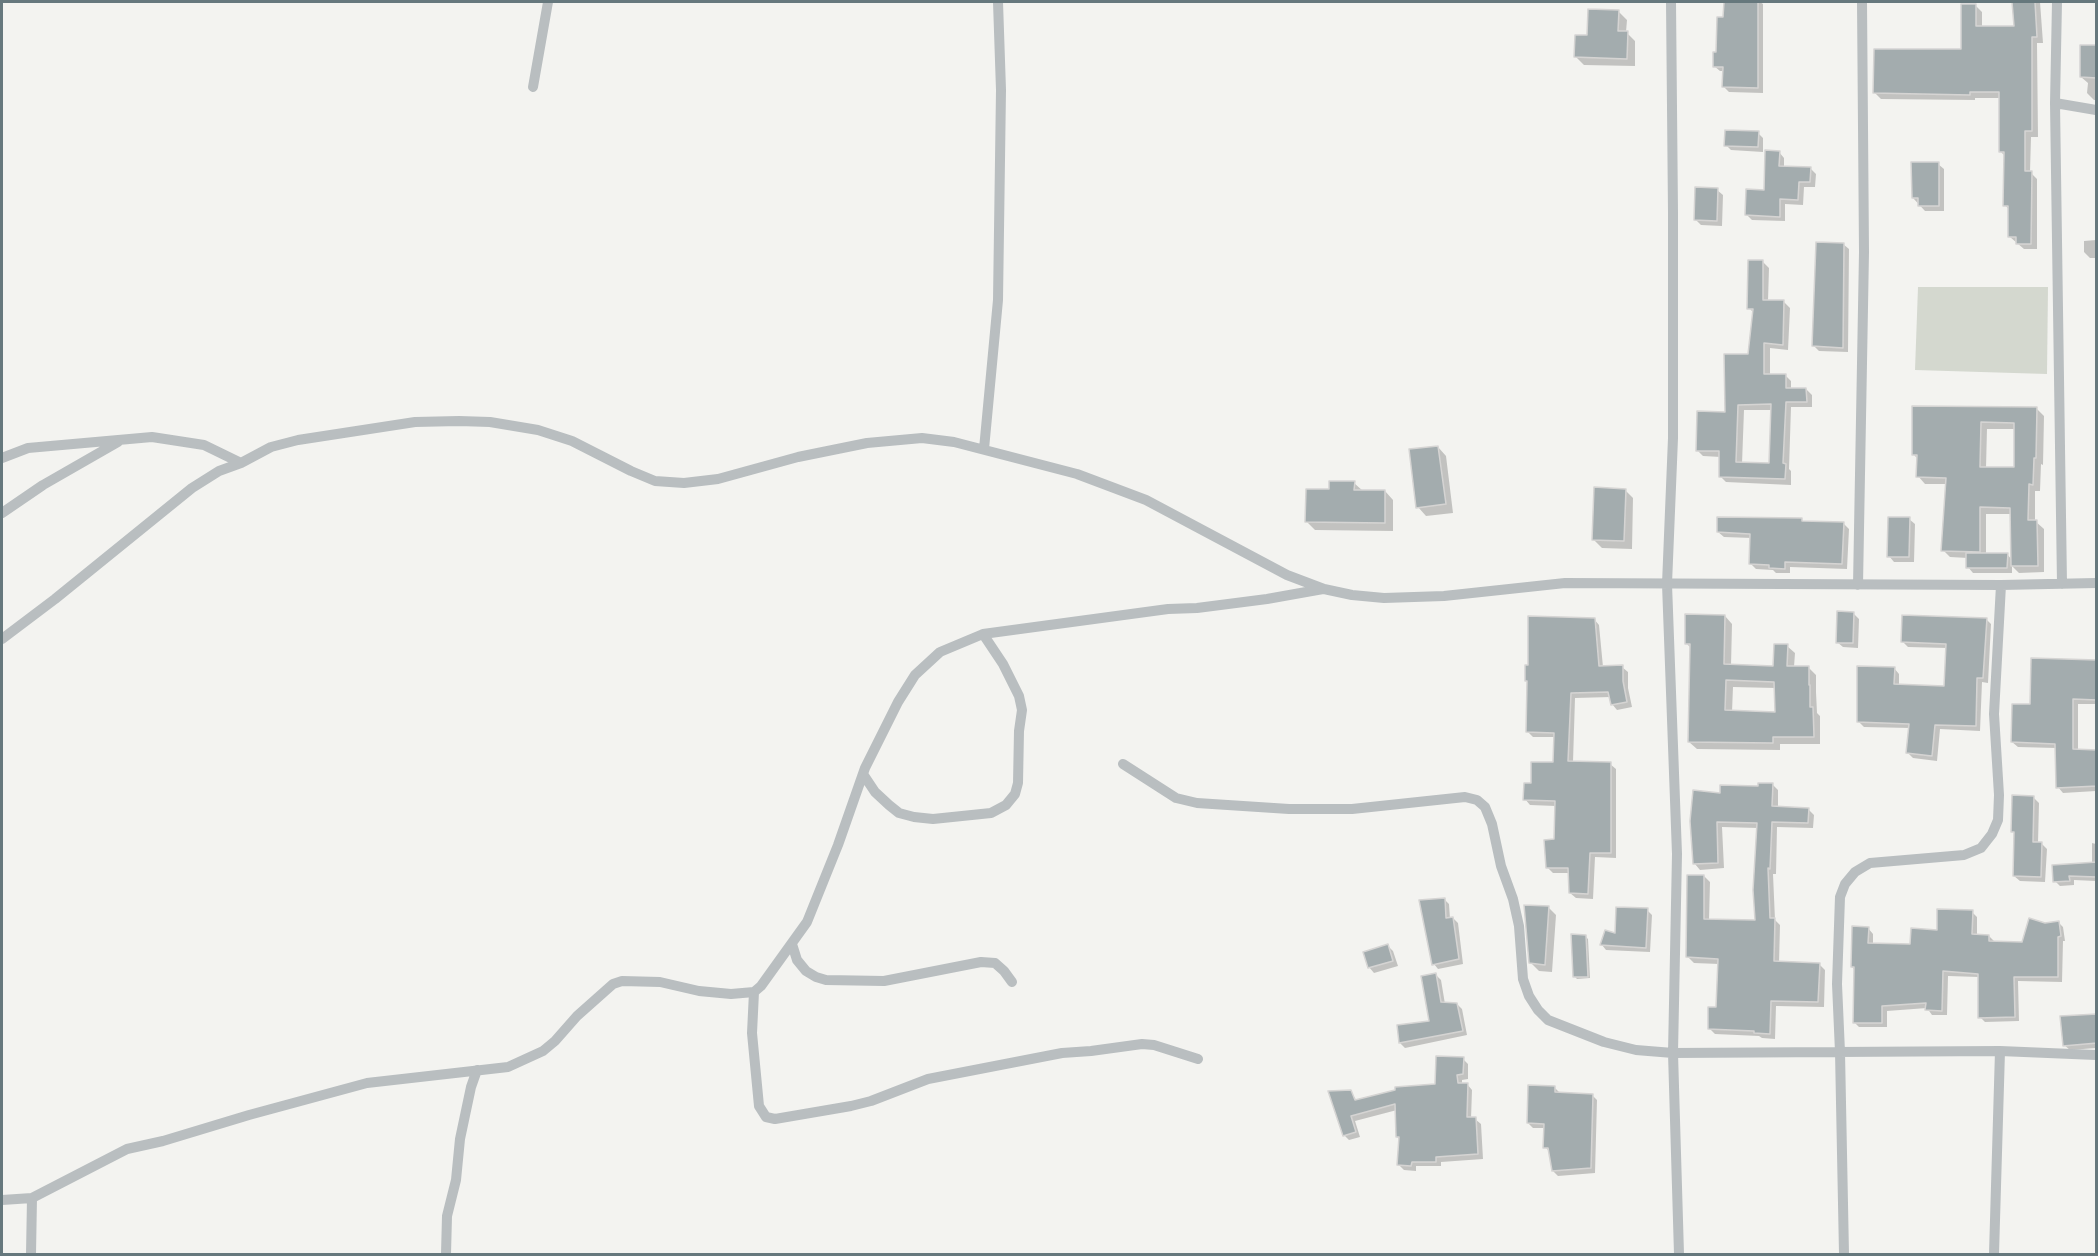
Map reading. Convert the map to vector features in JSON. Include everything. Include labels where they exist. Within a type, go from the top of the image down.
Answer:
[{"type":"street","points":[[533,87],[548,2]]},
{"type":"street","points":[[984,448],[998,300],[1001,90],[998,2]]},
{"type":"street","points":[[1671,2],[1673,438],[1667,585],[1677,854],[1673,1053],[1679,1254]]},
{"type":"street","points":[[1858,585],[1864,252],[1862,2]]},
{"type":"street","points":[[2057,2],[2055,103],[2062,584]]},
{"type":"street","points":[[2055,103],[2097,110]]},
{"type":"street","points":[[2,639],[192,488],[219,471],[241,463],[271,447],[298,440],[415,422],[490,422],[538,430],[572,441],[655,481],[684,483],[718,479],[798,457],[877,441],[922,438],[954,442],[1077,474],[1146,500],[1287,575],[1324,589],[1352,596],[1384,598],[1444,596],[1565,583],[2001,585],[2097,583]]},
{"type":"street","points":[[2,458],[28,448],[152,437],[204,445],[241,463]]},
{"type":"street","points":[[2,513],[43,485],[121,440]]},
{"type":"street","points":[[1844,1254],[1837,984],[1840,897],[1845,884],[1855,872],[1870,863],[1964,855],[1981,848],[1992,834],[1998,820],[2000,795],[1994,714],[2001,585]]},
{"type":"street","points":[[1198,1059],[1154,1045],[1142,1044],[1062,1053],[928,1079],[871,1101],[775,1119],[766,1117],[759,1106],[752,1033],[754,993],[807,922],[863,774],[898,702],[915,675],[940,652],[983,634],[1168,609],[1197,608],[1268,599],[1324,589]]},
{"type":"street","points":[[863,774],[875,792],[889,805],[899,813],[914,817],[933,819],[991,813],[1006,805],[1015,794],[1018,783],[1019,731],[1022,710],[1019,696],[1003,664],[983,634]]},
{"type":"street","points":[[1123,764],[1176,798],[1197,803],[1289,810],[1352,810],[1447,798],[1465,797],[1477,800],[1485,807],[1492,824],[1501,866],[1513,899],[1519,926],[1523,979],[1529,996],[1548,1020],[1604,1042],[1636,1050],[1673,1053],[2000,1052],[2097,1055]]},
{"type":"street","points":[[792,944],[797,960],[806,971],[826,980],[884,981],[981,962],[994,963],[1012,982]]},
{"type":"street","points":[[2,1200],[32,1198],[127,1149],[163,1141],[367,1083],[508,1067],[543,1051],[613,984],[622,981],[660,982],[699,991],[731,994],[754,993]]},
{"type":"street","points":[[1994,1254],[2000,1052]]},
{"type":"street","points":[[446,1254],[447,1216],[456,1180],[460,1139],[477,1070]]},
{"type":"street","points":[[31,1254],[32,1198]]},
{"type":"shaded area","points":[[1918,287],[2048,287],[2047,374],[1915,370]]},
{"type":"building","points":[[1724,2],[1758,2],[1758,88],[1722,87],[1723,67],[1713,67],[1717,17],[1723,17]]},
{"type":"building","points":[[2012,2],[2035,2],[2037,37],[2032,37],[2032,131],[2025,131],[2025,171],[2032,171],[2031,244],[2016,244],[2016,237],[2008,237],[2008,206],[2003,206],[2004,152],[1999,152],[1999,92],[1970,92],[1970,95],[1873,93],[1874,49],[1961,49],[1961,4],[1976,4],[1976,26],[2014,26]]},
{"type":"building","points":[[1588,9],[1619,10],[1618,31],[1628,31],[1627,59],[1574,57],[1575,35],[1587,35]]},
{"type":"building","points":[[2080,45],[2097,45],[2097,78],[2080,77]]},
{"type":"building","points":[[1725,130],[1759,131],[1758,147],[1724,146]]},
{"type":"building","points":[[1765,150],[1780,151],[1779,166],[1811,167],[1810,182],[1799,182],[1798,200],[1780,199],[1780,217],[1745,215],[1746,189],[1764,190]]},
{"type":"building","points":[[1911,162],[1939,162],[1939,206],[1918,206],[1918,198],[1912,198]]},
{"type":"building","points":[[1695,187],[1718,188],[1717,221],[1694,220]]},
{"type":"building","points":[[1816,242],[1844,243],[1843,348],[1812,346]]},
{"type":"building","points":[[1748,260],[1763,260],[1763,300],[1784,300],[1783,345],[1764,343],[1764,374],[1786,374],[1786,388],[1806,388],[1807,402],[1786,402],[1783,463],[1786,464],[1785,479],[1719,477],[1719,451],[1696,451],[1697,411],[1725,412],[1724,354],[1748,354],[1753,309],[1747,309]],"holes":[[[1771,404],[1769,463],[1736,462],[1738,405]]]},
{"type":"building","points":[[1912,406],[2037,407],[2036,458],[2034,458],[2033,485],[2029,484],[2028,520],[2037,520],[2038,566],[2011,566],[2010,508],[1980,507],[1980,552],[1941,551],[1946,478],[1916,477],[1917,455],[1912,455]],"holes":[[[1981,422],[2014,423],[2014,467],[1980,467]]]},
{"type":"building","points":[[1438,446],[1446,504],[1416,508],[1409,449]]},
{"type":"building","points":[[1329,481],[1355,481],[1354,490],[1385,490],[1385,523],[1305,522],[1306,489],[1329,489]]},
{"type":"building","points":[[1594,487],[1626,489],[1624,541],[1592,540]]},
{"type":"building","points":[[1717,517],[1802,518],[1802,521],[1844,522],[1842,564],[1785,562],[1785,569],[1749,564],[1750,534],[1717,532]]},
{"type":"building","points":[[1888,517],[1910,517],[1909,557],[1887,557]]},
{"type":"building","points":[[1966,553],[2008,553],[2007,568],[1966,568]]},
{"type":"building","points":[[1837,611],[1854,612],[1853,643],[1836,643]]},
{"type":"building","points":[[1685,614],[1725,615],[1724,664],[1773,666],[1774,644],[1788,644],[1787,666],[1809,666],[1810,707],[1813,707],[1814,737],[1773,737],[1773,743],[1688,742],[1690,644],[1685,644]],"holes":[[[1726,680],[1774,682],[1775,712],[1725,710]]]},
{"type":"building","points":[[1902,615],[1987,618],[1983,678],[1977,678],[1976,726],[1935,725],[1932,756],[1906,753],[1909,724],[1857,722],[1857,666],[1895,667],[1894,684],[1944,686],[1946,644],[1901,642]]},
{"type":"building","points":[[1528,616],[1595,618],[1599,666],[1623,665],[1627,702],[1611,705],[1608,692],[1571,693],[1568,761],[1611,762],[1611,853],[1590,853],[1588,894],[1569,893],[1568,868],[1546,868],[1544,840],[1554,839],[1555,801],[1523,800],[1524,783],[1531,783],[1531,762],[1553,762],[1554,733],[1526,732],[1525,665],[1528,665]]},
{"type":"building","points":[[2031,658],[2097,660],[2097,700],[2073,699],[2073,749],[2097,750],[2097,786],[2056,788],[2055,744],[2011,742],[2012,704],[2030,704]]},
{"type":"building","points":[[1758,783],[1773,783],[1772,806],[1809,808],[1808,823],[1772,822],[1770,869],[1768,868],[1770,918],[1775,918],[1774,961],[1820,963],[1818,1002],[1771,1001],[1770,1034],[1708,1029],[1708,1007],[1716,1007],[1718,959],[1686,957],[1687,875],[1704,875],[1704,919],[1755,920],[1753,890],[1757,823],[1717,822],[1718,863],[1693,864],[1690,821],[1693,790],[1720,793],[1720,785],[1758,786]]},
{"type":"building","points":[[2012,795],[2034,796],[2033,842],[2042,842],[2041,877],[2013,876]]},
{"type":"building","points":[[2097,862],[2097,877],[2069,876],[2070,881],[2053,882],[2052,865]]},
{"type":"building","points":[[1445,898],[1446,918],[1453,917],[1459,959],[1432,965],[1419,900]]},
{"type":"building","points":[[1524,905],[1549,906],[1545,965],[1529,963]]},
{"type":"building","points":[[1616,907],[1648,908],[1646,948],[1600,945],[1605,930],[1615,933]]},
{"type":"building","points":[[1937,909],[1973,910],[1972,934],[1989,935],[1989,941],[2022,942],[2029,918],[2045,923],[2059,921],[2061,936],[2058,937],[2058,977],[2014,977],[2015,1017],[1978,1018],[1978,974],[1943,971],[1942,1011],[1925,1010],[1926,1003],[1882,1006],[1882,1023],[1853,1023],[1852,926],[1869,927],[1868,943],[1910,944],[1911,928],[1937,930]]},
{"type":"building","points":[[1571,934],[1586,935],[1588,977],[1573,977]]},
{"type":"building","points":[[1388,944],[1393,961],[1368,968],[1363,952]]},
{"type":"building","points":[[1436,973],[1441,1002],[1457,1003],[1463,1031],[1399,1043],[1397,1025],[1429,1021],[1421,976]]},
{"type":"building","points":[[2097,1014],[2097,1043],[2063,1046],[2060,1016]]},
{"type":"building","points":[[1436,1056],[1464,1057],[1463,1074],[1457,1075],[1458,1083],[1468,1083],[1467,1117],[1476,1117],[1478,1154],[1436,1157],[1436,1162],[1412,1162],[1411,1166],[1397,1165],[1399,1137],[1396,1137],[1395,1104],[1351,1116],[1356,1132],[1343,1136],[1328,1091],[1351,1090],[1355,1100],[1395,1090],[1395,1087],[1435,1084]]},
{"type":"building","points":[[1528,1085],[1555,1086],[1555,1092],[1593,1094],[1591,1168],[1552,1171],[1548,1148],[1543,1148],[1544,1124],[1527,1123]]}]
